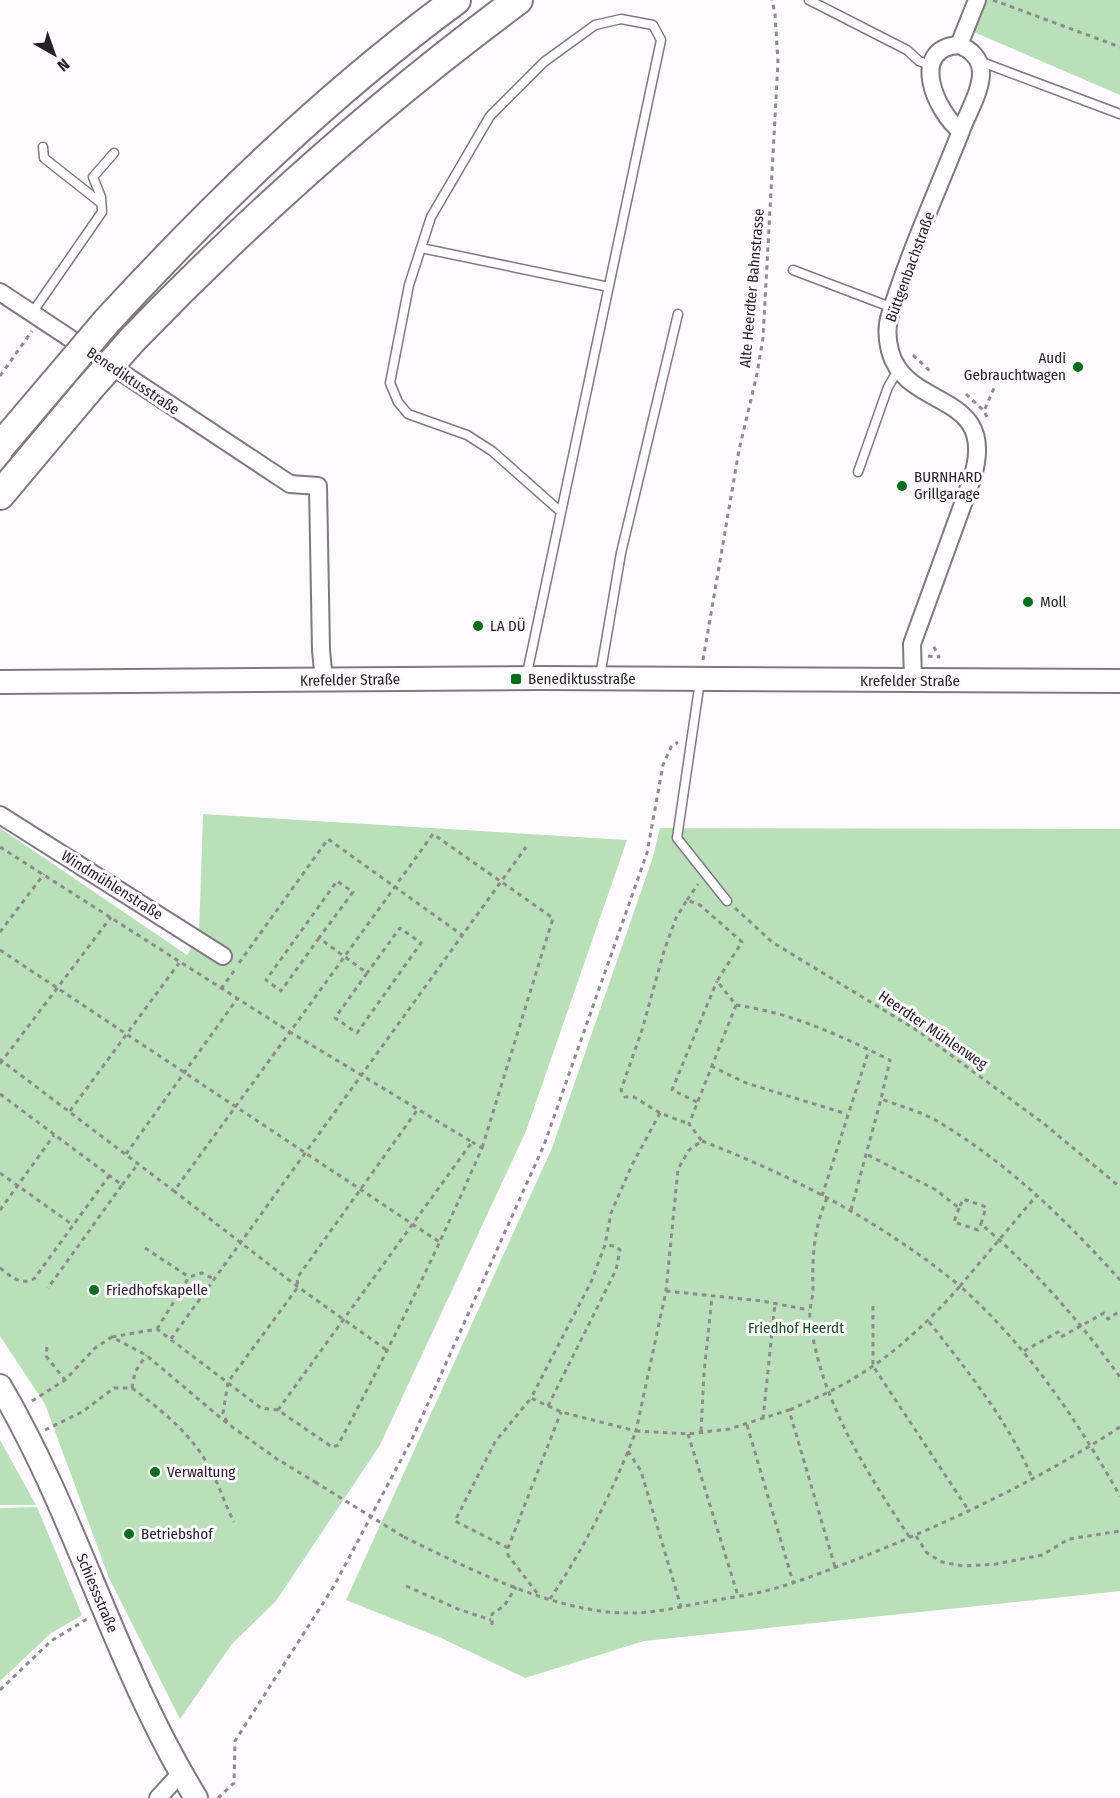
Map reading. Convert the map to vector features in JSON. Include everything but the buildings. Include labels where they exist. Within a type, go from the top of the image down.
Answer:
[{"type":"highway","points":[[0,447],[107,321],[183,239],[271,155],[360,76],[456,0]]},
{"type":"highway","points":[[0,495],[133,339],[208,261],[374,112],[518,0]]},
{"type":"main road","name":"Krefelder Straße","points":[[0,682],[526,679],[1120,681]]},
{"type":"main road","name":"Schiessstraße","points":[[0,1386],[30,1438],[152,1719],[196,1798]]},
{"type":"street","points":[[961,131],[945,117],[930,76],[930,65],[939,52],[959,45],[977,0]]},
{"type":"street","points":[[959,45],[973,53],[978,61]]},
{"type":"street","name":"Büttgenbachstraße","points":[[898,370],[892,358],[887,336],[892,308],[981,80],[978,61]]},
{"type":"street","name":"Benediktusstraße","points":[[0,292],[290,484],[318,486],[321,650],[324,681]]},
{"type":"street","points":[[898,370],[913,384],[950,405],[966,418],[976,445],[975,470],[912,644],[912,681]]},
{"type":"street","name":"Windmühlenstraße","points":[[0,815],[223,956]]},
{"type":"street","points":[[158,1798],[181,1773]]},
{"type":"lane","points":[[809,0],[907,50],[918,61],[930,65]]},
{"type":"lane","points":[[526,679],[661,40],[653,25],[636,20],[621,19],[595,25],[544,62],[490,116],[431,217],[409,285],[390,383],[398,402],[408,414],[467,435],[492,450],[561,512]]},
{"type":"lane","points":[[978,61],[1120,114]]},
{"type":"lane","points":[[43,147],[44,158],[101,202]]},
{"type":"lane","points":[[36,316],[102,212],[93,177],[114,153]]},
{"type":"lane","points":[[421,249],[609,287]]},
{"type":"lane","points":[[793,270],[892,308]]},
{"type":"lane","points":[[599,680],[621,553],[678,314]]},
{"type":"lane","points":[[68,393],[98,356]]},
{"type":"lane","points":[[858,472],[888,387],[898,370]]},
{"type":"lane","points":[[700,681],[677,838],[704,875],[727,901]]},
{"type":"path","name":"Alte Heerdter Bahnstrasse","points":[[700,681],[740,450],[758,374],[762,338],[778,62],[776,14],[772,0]]},
{"type":"path","points":[[993,0],[1120,47]]},
{"type":"path","points":[[0,376],[36,316]]},
{"type":"path","points":[[908,347],[918,362],[935,375]]},
{"type":"path","points":[[964,393],[984,411]]},
{"type":"path","points":[[218,1798],[234,1783],[235,1741],[334,1586],[412,1439],[539,1155],[647,853],[663,765],[671,747],[692,733]]},
{"type":"path","points":[[15,1411],[65,1380],[95,1348],[112,1337],[158,1329],[261,1408],[278,1410],[332,1447],[338,1445],[388,1351],[441,1243],[482,1148],[554,918],[433,834],[174,1191]]},
{"type":"path","points":[[221,989],[327,839],[462,935]]},
{"type":"path","points":[[0,847],[237,999],[482,1148]]},
{"type":"path","points":[[171,1339],[526,847]]},
{"type":"path","points":[[0,932],[44,874]]},
{"type":"path","points":[[704,875],[676,918],[664,951],[642,1030],[621,1090],[624,1097],[634,1097],[660,1113],[689,1124],[702,1142],[778,1172],[851,1210],[918,1252],[960,1286],[1024,1351],[1048,1381],[1092,1446],[1120,1496]]},
{"type":"path","points":[[338,881],[353,892],[319,939],[281,991],[266,980],[338,881]]},
{"type":"path","points":[[687,900],[700,905],[742,942],[717,981],[672,1090],[697,1102]]},
{"type":"path","name":"Heerdter Mühlenweg","points":[[727,901],[772,942],[938,1045],[1043,1122],[1120,1187]]},
{"type":"path","points":[[111,917],[1,1061],[241,1241],[298,1287],[345,1318],[388,1351]]},
{"type":"path","points":[[400,928],[421,943],[357,1033],[335,1017],[367,973],[400,928]]},
{"type":"path","points":[[319,939],[367,973]]},
{"type":"path","points":[[0,950],[441,1243]]},
{"type":"path","points":[[70,1112],[180,963]]},
{"type":"path","points":[[717,981],[736,1005],[800,1019],[840,1035],[890,1060],[868,1155],[851,1210]]},
{"type":"path","points":[[126,1154],[237,999]]},
{"type":"path","points":[[689,1124],[736,1005]]},
{"type":"path","points":[[822,1196],[869,1050]]},
{"type":"path","points":[[711,1066],[746,1083],[847,1114]]},
{"type":"path","points":[[0,1094],[122,1185]]},
{"type":"path","points":[[881,1099],[935,1120],[1000,1164],[1070,1225],[1120,1280]]},
{"type":"path","points":[[228,1424],[223,1413],[228,1382],[298,1287],[297,1278],[418,1109]]},
{"type":"path","points":[[508,1548],[455,1521],[495,1442],[531,1398],[580,1305],[605,1245],[611,1213],[632,1165],[660,1113]]},
{"type":"path","points":[[0,1210],[54,1134]]},
{"type":"path","points":[[278,1410],[472,1142]]},
{"type":"path","points":[[550,1599],[578,1557],[605,1508],[636,1431],[666,1291],[678,1169],[689,1150],[702,1142]]},
{"type":"path","points":[[868,1155],[936,1190],[959,1208]]},
{"type":"path","points":[[48,1288],[138,1164]]},
{"type":"path","points":[[0,1173],[73,1226]]},
{"type":"path","points":[[0,1268],[20,1282],[27,1283],[34,1279],[109,1176]]},
{"type":"path","points":[[531,1398],[561,1412],[636,1431],[688,1434],[729,1430],[789,1410],[873,1366],[928,1321],[1000,1241],[1037,1195]]},
{"type":"path","points":[[826,1198],[814,1247],[813,1295],[809,1310],[814,1344],[828,1391],[867,1470],[910,1538]]},
{"type":"path","points":[[963,1199],[986,1207],[981,1224],[978,1230],[954,1222],[963,1199]]},
{"type":"path","points":[[981,1224],[1026,1263],[1081,1325],[1120,1377]]},
{"type":"path","points":[[548,1406],[616,1270],[620,1250],[615,1246],[605,1245]]},
{"type":"path","points":[[145,1248],[189,1277]]},
{"type":"path","points":[[158,1329],[189,1277],[202,1273],[214,1279]]},
{"type":"path","points":[[666,1291],[809,1310]]},
{"type":"path","points":[[701,1431],[712,1297]]},
{"type":"path","points":[[763,1419],[775,1304]]},
{"type":"path","points":[[873,1305],[873,1366],[969,1511]]},
{"type":"path","points":[[1024,1351],[1058,1332],[1061,1337],[1104,1313],[1108,1319],[1120,1311]]},
{"type":"path","points":[[928,1321],[989,1405],[1025,1461],[1032,1478]]},
{"type":"path","points":[[112,1337],[146,1355],[228,1424],[315,1482],[404,1537],[478,1574],[550,1599],[593,1610],[631,1613],[681,1607],[761,1592],[793,1582],[910,1538],[969,1511],[1092,1446],[1120,1427]]},
{"type":"path","points":[[47,1347],[46,1356],[65,1380]]},
{"type":"path","points":[[132,1388],[135,1372],[146,1355]]},
{"type":"path","points":[[30,1438],[82,1412],[114,1388],[132,1388],[159,1408],[187,1436],[208,1464],[234,1522]]},
{"type":"path","points":[[789,1410],[836,1567]]},
{"type":"path","points":[[538,1594],[508,1555],[508,1548],[561,1412]]},
{"type":"path","points":[[747,1425],[793,1582]]},
{"type":"path","points":[[688,1434],[738,1596]]},
{"type":"path","points":[[628,1451],[641,1471],[681,1607]]},
{"type":"path","points":[[916,1535],[927,1553],[942,1562],[963,1566],[996,1564],[1042,1555],[1069,1539],[1120,1531]]},
{"type":"path","points":[[406,1586],[449,1606],[491,1620]]},
{"type":"path","points":[[492,1624],[492,1614],[504,1606],[516,1587]]},
{"type":"path","points":[[0,1690],[51,1641],[69,1628],[104,1610]]},
{"type":"green space","points":[[979,0],[1120,0],[1120,95],[969,30]]},
{"type":"green space","points":[[203,814],[627,840],[526,1131],[380,1445],[276,1601],[232,1644],[180,1719],[109,1578],[45,1404],[0,1336],[0,828],[187,955],[199,935]]},
{"type":"green space","name":"Friedhof Heerdt","points":[[660,828],[1120,829],[1120,1591],[644,1641],[525,1678],[441,1638],[346,1600],[552,1148],[653,857]]},
{"type":"green space","points":[[0,1440],[36,1505],[0,1505]]},
{"type":"green space","points":[[37,1507],[82,1615],[50,1634],[0,1681],[0,1508]]},
{"type":"place","name":"Audi Gebrauchtwagen","points":[[1078,367]]},
{"type":"place","name":"BURNHARD Grillgarage","points":[[902,486]]},
{"type":"place","name":"Moll","points":[[1028,602]]},
{"type":"place","name":"LA DÜ","points":[[478,626]]},
{"type":"place","name":"Benediktusstraße","points":[[516,679]]},
{"type":"place","name":"Friedhofskapelle","points":[[94,1290]]},
{"type":"place","name":"Verwaltung","points":[[155,1472]]},
{"type":"place","name":"Betriebshof","points":[[129,1534]]}]
